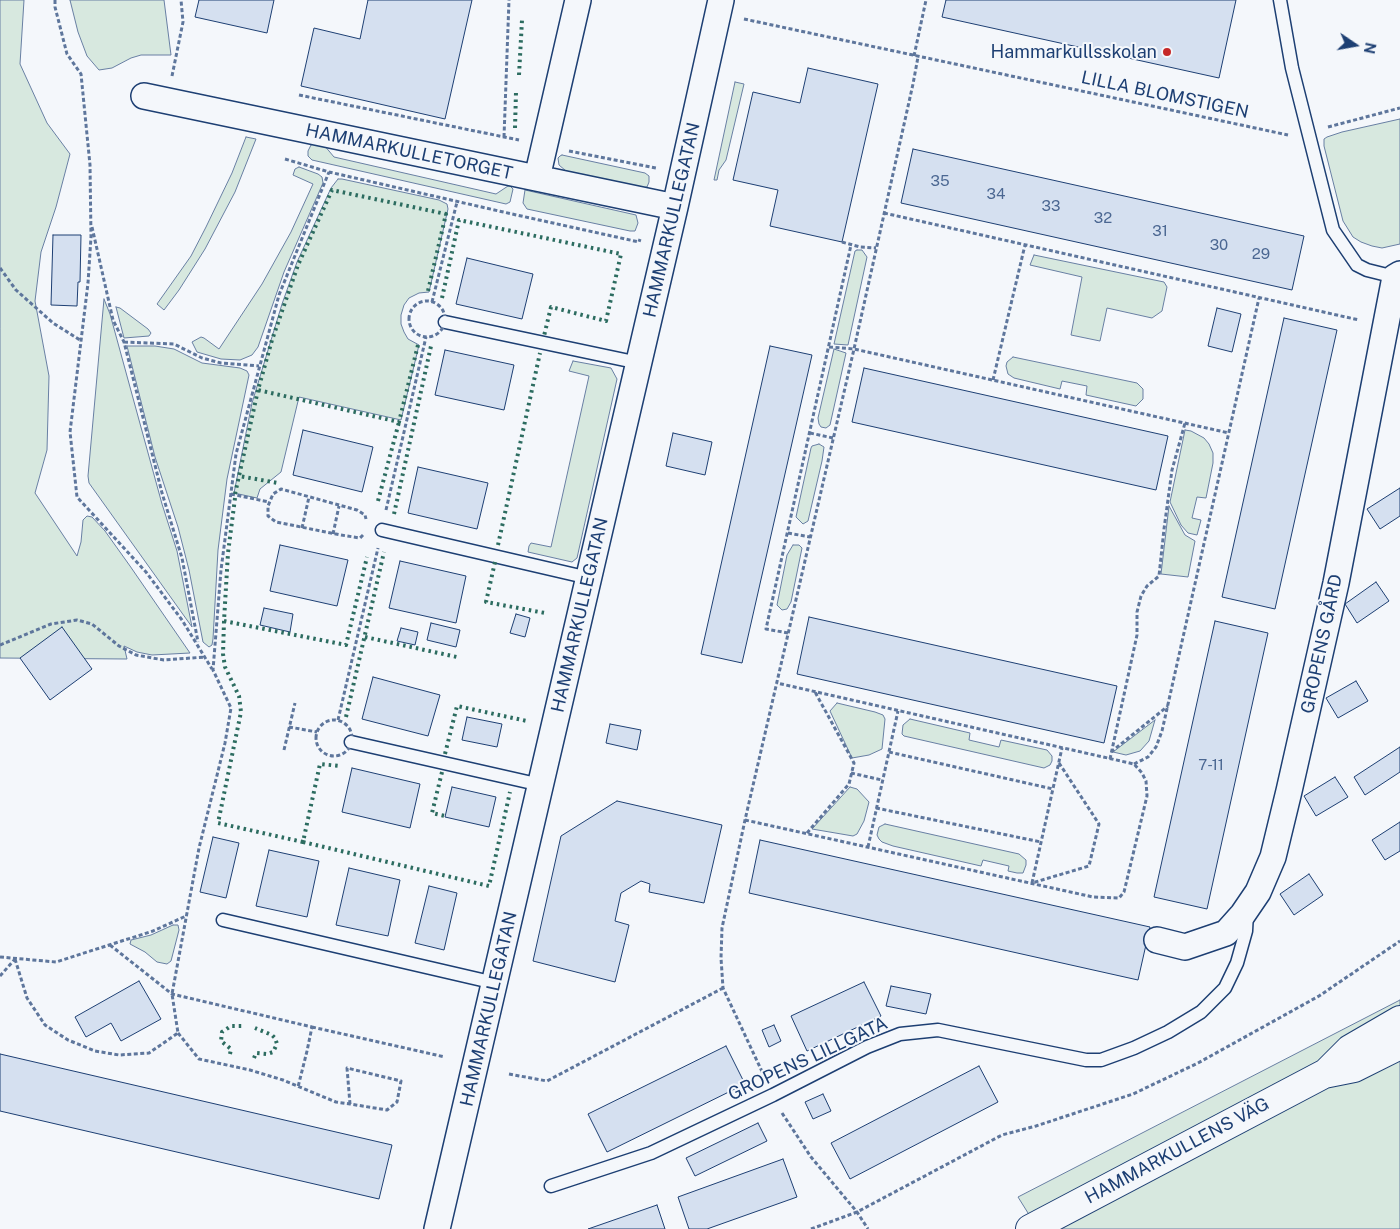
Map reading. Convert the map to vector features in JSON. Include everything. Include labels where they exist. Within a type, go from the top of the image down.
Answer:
[{"type":"street","points":[[537,178],[578,0]]},
{"type":"street","name":"HAMMARKULLEGATAN","points":[[437,1229],[675,208],[719,7]]},
{"type":"street","name":"HAMMARKULLETORGET","points":[[155,99],[675,208]]},
{"type":"street","name":"GROPENS GÅRD","points":[[1158,940],[1185,947],[1226,933],[1258,892],[1273,857],[1290,791],[1336,583],[1398,276]]},
{"type":"street","name":"HAMMARKULLENS VÄG","points":[[1324,1074],[1350,1048],[1400,1020]]},
{"type":"street","name":"HAMMARKULLENS VÄG","points":[[1030,1229],[1324,1074],[1354,1068],[1400,1045]]},
{"type":"lane","points":[[1280,0],[1292,68],[1332,230],[1357,264],[1367,270],[1398,276]]},
{"type":"lane","points":[[445,322],[639,363]]},
{"type":"lane","points":[[376,528],[589,578]]},
{"type":"lane","points":[[351,742],[541,785]]},
{"type":"lane","name":"GROPENS LILLGATA","points":[[551,1186],[651,1153],[774,1095],[867,1047],[900,1034],[938,1030],[1086,1060],[1101,1060],[1134,1048],[1168,1032],[1201,1012],[1225,988],[1237,963],[1246,931],[1248,907]]},
{"type":"lane","points":[[224,920],[495,982]]},
{"type":"path","points":[[55,0],[55,7],[67,54],[81,74],[90,165],[91,237],[88,283],[70,432],[77,497],[146,572],[182,620],[205,657],[231,708],[225,743],[199,848],[172,994],[178,1033],[199,1058],[250,1070],[298,1086],[336,1102],[387,1110],[397,1102],[402,1080],[348,1068],[350,1104]]},
{"type":"path","points":[[155,99],[183,22],[181,0]]},
{"type":"path","points":[[504,137],[509,0]]},
{"type":"path","points":[[868,1229],[857,1212],[812,1157],[781,1111],[723,988],[722,928],[913,84],[926,0]]},
{"type":"path","name":"LILLA BLOMSTIGEN","points":[[719,7],[916,56],[1289,135],[1400,108]]},
{"type":"path","points":[[286,159],[329,172],[639,242]]},
{"type":"path","points":[[212,670],[221,570],[236,454],[279,295],[329,172]]},
{"type":"path","points":[[432,302],[457,202]]},
{"type":"path","points":[[884,214],[1362,320]]},
{"type":"path","points":[[90,219],[113,320],[124,342],[162,493],[182,558],[198,646]]},
{"type":"path","points":[[842,242],[876,248]]},
{"type":"path","points":[[788,633],[766,629],[851,245]]},
{"type":"path","points":[[993,380],[1025,245]]},
{"type":"path","points":[[0,268],[16,290],[53,323],[80,340]]},
{"type":"path","points":[[1134,764],[1148,757],[1156,747],[1162,731],[1259,298]]},
{"type":"path","points":[[124,342],[174,344],[211,361],[259,366]]},
{"type":"path","points":[[828,347],[854,349],[1229,433]]},
{"type":"path","points":[[1110,759],[1137,635],[1137,612],[1141,596],[1147,586],[1159,576],[1172,470],[1185,423]]},
{"type":"path","points":[[810,433],[833,438]]},
{"type":"path","points":[[281,489],[309,497],[357,510],[365,515],[376,528],[360,538],[276,522],[268,516],[273,494],[281,489]]},
{"type":"path","points":[[231,494],[270,502]]},
{"type":"path","points":[[302,528],[309,497]]},
{"type":"path","points":[[333,534],[339,506]]},
{"type":"path","points":[[788,533],[810,537]]},
{"type":"path","points":[[0,645],[51,624],[77,620],[92,624],[119,646],[136,655],[164,660],[205,657]]},
{"type":"path","points":[[745,820],[1093,897],[1119,898],[1124,892],[1147,796],[1146,781],[1134,764],[777,683]]},
{"type":"path","points":[[807,833],[849,784],[854,763],[815,692]]},
{"type":"path","points":[[284,750],[295,703]]},
{"type":"path","points":[[1111,753],[1168,706]]},
{"type":"path","points":[[868,847],[898,711]]},
{"type":"path","points":[[289,727],[317,732]]},
{"type":"path","points":[[1032,883],[1062,748]]},
{"type":"path","points":[[889,752],[1053,789]]},
{"type":"path","points":[[1032,883],[1089,866],[1099,824],[1059,763]]},
{"type":"path","points":[[851,773],[882,780]]},
{"type":"path","points":[[876,808],[1041,842]]},
{"type":"path","points":[[0,958],[56,962],[153,931],[186,916]]},
{"type":"path","points":[[811,1229],[857,1212],[1002,1135],[1036,1126],[1133,1094],[1198,1063],[1319,996],[1400,941]]},
{"type":"path","points":[[110,945],[172,994],[444,1057]]},
{"type":"path","points":[[0,976],[15,959]]},
{"type":"path","points":[[15,959],[27,998],[45,1025],[68,1040],[95,1051],[118,1055],[149,1053],[178,1033]]},
{"type":"path","points":[[509,1074],[547,1081],[723,988]]},
{"type":"path","points":[[298,1086],[312,1027]]},
{"type":"shaded area","points":[[0,0],[24,0],[20,64],[47,123],[70,154],[56,207],[41,252],[35,301],[49,376],[47,450],[35,493],[77,556],[81,542],[83,520],[87,516],[92,517],[105,531],[190,653],[152,655],[137,652],[124,646],[127,659],[0,658]]},
{"type":"shaded area","points":[[70,0],[164,0],[171,55],[141,55],[112,68],[99,70],[87,56],[78,32]]},
{"type":"shaded area","points":[[735,82],[744,84],[726,160],[719,170],[717,180],[714,180]]},
{"type":"shaded area","points":[[1400,119],[1400,244],[1382,248],[1361,242],[1353,237],[1343,221],[1324,146],[1324,139],[1342,132]]},
{"type":"shaded area","points":[[246,137],[256,139],[235,192],[205,249],[164,310],[157,304],[191,256],[232,173]]},
{"type":"shaded area","points":[[315,143],[324,145],[334,157],[496,194],[510,186],[513,189],[510,202],[506,204],[312,160],[308,156],[308,151],[311,145]]},
{"type":"shaded area","points":[[562,155],[645,173],[649,176],[649,182],[647,187],[641,188],[566,171],[559,165],[558,158]]},
{"type":"shaded area","points":[[299,167],[318,174],[322,177],[323,183],[284,272],[258,347],[252,355],[240,360],[221,359],[197,352],[192,342],[201,337],[219,349],[262,284],[291,232],[313,184],[293,175],[295,169]]},
{"type":"shaded area","points":[[338,179],[439,200],[447,204],[448,209],[429,292],[419,293],[409,298],[404,305],[401,315],[401,324],[408,339],[419,345],[401,420],[299,397],[281,472],[260,489],[257,498],[234,493],[252,403],[282,304],[297,262],[331,188]]},
{"type":"shaded area","points":[[525,190],[636,215],[638,223],[635,231],[630,231],[527,209],[523,203]]},
{"type":"shaded area","points":[[862,250],[867,257],[848,345],[834,344],[855,251]]},
{"type":"shaded area","points":[[1034,255],[1164,282],[1167,287],[1162,311],[1152,318],[1107,308],[1100,341],[1071,335],[1082,277],[1030,265]]},
{"type":"shaded area","points":[[104,299],[110,314],[162,504],[177,551],[192,627],[89,483],[88,476]]},
{"type":"shaded area","points":[[116,307],[148,329],[151,333],[149,336],[124,338]]},
{"type":"shaded area","points":[[127,346],[155,346],[174,349],[202,363],[240,368],[247,371],[249,375],[227,479],[218,550],[213,639],[212,645],[209,647],[203,642],[189,570],[178,527],[155,457]]},
{"type":"shaded area","points":[[834,349],[846,353],[830,425],[826,428],[821,427],[818,418]]},
{"type":"shaded area","points":[[1013,357],[1137,383],[1143,389],[1143,399],[1136,406],[1086,395],[1087,386],[1062,381],[1060,389],[1014,378],[1008,374],[1006,366],[1007,362]]},
{"type":"shaded area","points":[[573,361],[611,368],[617,379],[577,558],[572,562],[528,552],[531,543],[551,547],[589,376],[569,371]]},
{"type":"shaded area","points":[[1185,430],[1204,438],[1213,453],[1213,463],[1206,498],[1197,497],[1192,518],[1201,520],[1197,535],[1188,533],[1181,525],[1170,502]]},
{"type":"shaded area","points":[[819,444],[824,447],[822,461],[808,521],[803,524],[796,517],[811,448]]},
{"type":"shaded area","points":[[1169,506],[1185,535],[1195,541],[1188,577],[1161,574]]},
{"type":"shaded area","points":[[793,545],[799,545],[802,548],[791,602],[787,609],[782,610],[777,605],[787,555]]},
{"type":"shaded area","points":[[837,703],[883,715],[885,719],[882,749],[869,755],[852,758],[830,711]]},
{"type":"shaded area","points":[[910,719],[970,733],[969,740],[999,747],[1001,740],[1047,750],[1052,756],[1052,761],[1050,765],[1044,768],[904,736],[902,734],[903,725]]},
{"type":"shaded area","points":[[1155,720],[1149,741],[1140,751],[1126,755],[1113,752]]},
{"type":"shaded area","points":[[850,787],[857,789],[869,802],[864,821],[857,834],[853,836],[812,829]]},
{"type":"shaded area","points":[[885,824],[1019,854],[1026,860],[1026,865],[1023,873],[1017,873],[1008,871],[1009,866],[983,860],[981,866],[893,846],[882,842],[877,835],[879,827]]},
{"type":"shaded area","points":[[173,925],[178,925],[179,930],[171,961],[167,964],[157,962],[145,952],[130,944],[131,940],[151,935]]},
{"type":"shaded area","points":[[1400,1000],[1400,1229],[1038,1229],[1018,1197]]},
{"type":"building","points":[[199,0],[274,0],[267,33],[195,17]]},
{"type":"building","points":[[368,0],[472,0],[445,119],[301,86],[314,28],[360,39]]},
{"type":"building","name":"Hammarkullsskolan","points":[[946,0],[1236,0],[1219,78],[942,17]]},
{"type":"building","points":[[808,68],[878,84],[842,242],[770,226],[778,190],[733,180],[753,92],[800,103]]},
{"type":"building","points":[[913,149],[1304,236],[1292,290],[901,203]]},
{"type":"building","points":[[53,235],[81,235],[80,282],[78,282],[77,306],[51,305]]},
{"type":"building","points":[[467,258],[533,274],[522,319],[456,304]]},
{"type":"building","points":[[1217,308],[1241,314],[1232,352],[1208,346]]},
{"type":"building","points":[[1284,318],[1337,330],[1275,609],[1222,597]]},
{"type":"building","points":[[770,346],[812,355],[742,663],[701,654]]},
{"type":"building","points":[[445,350],[514,365],[504,410],[435,395]]},
{"type":"building","points":[[864,368],[1168,436],[1156,490],[852,422]]},
{"type":"building","points":[[303,430],[373,447],[362,492],[293,475]]},
{"type":"building","points":[[673,433],[712,442],[705,475],[666,466]]},
{"type":"building","points":[[418,467],[488,483],[477,529],[408,513]]},
{"type":"building","points":[[1400,488],[1400,516],[1380,529],[1367,509]]},
{"type":"building","points":[[280,545],[348,560],[337,606],[270,591]]},
{"type":"building","points":[[400,561],[466,576],[456,623],[389,608]]},
{"type":"building","points":[[1376,582],[1389,601],[1357,623],[1345,604]]},
{"type":"building","points":[[264,608],[293,614],[290,632],[260,625]]},
{"type":"building","points":[[516,614],[530,618],[525,637],[510,633]]},
{"type":"building","points":[[809,617],[1117,686],[1104,743],[797,674]]},
{"type":"building","points":[[1215,621],[1268,633],[1207,909],[1154,897]]},
{"type":"building","points":[[431,623],[460,630],[456,647],[427,640]]},
{"type":"building","points":[[62,627],[92,669],[50,700],[20,658]]},
{"type":"building","points":[[401,628],[418,632],[415,645],[397,641]]},
{"type":"building","points":[[373,677],[440,695],[428,736],[362,719]]},
{"type":"building","points":[[1356,681],[1368,701],[1338,718],[1326,698]]},
{"type":"building","points":[[467,717],[502,724],[497,747],[462,740]]},
{"type":"building","points":[[610,724],[641,730],[637,750],[606,743]]},
{"type":"building","points":[[1400,747],[1400,772],[1365,795],[1354,777]]},
{"type":"building","points":[[352,768],[420,784],[410,828],[342,812]]},
{"type":"building","points":[[1335,777],[1348,797],[1316,816],[1304,796]]},
{"type":"building","points":[[452,787],[496,797],[489,827],[445,817]]},
{"type":"building","points":[[617,801],[722,825],[704,903],[649,892],[650,884],[641,881],[621,893],[615,921],[629,925],[615,982],[533,961],[561,836]]},
{"type":"building","points":[[1400,822],[1400,851],[1385,860],[1372,840]]},
{"type":"building","points":[[213,837],[239,843],[226,898],[200,892]]},
{"type":"building","points":[[760,840],[1150,927],[1138,980],[749,893]]},
{"type":"building","points":[[269,850],[319,861],[307,917],[256,906]]},
{"type":"building","points":[[349,868],[400,880],[388,936],[336,925]]},
{"type":"building","points":[[1309,874],[1323,895],[1294,915],[1280,894]]},
{"type":"building","points":[[429,886],[457,893],[444,950],[415,943]]},
{"type":"building","points":[[139,981],[161,1019],[121,1041],[111,1023],[86,1037],[75,1017]]},
{"type":"building","points":[[864,982],[881,1016],[807,1051],[791,1016]]},
{"type":"building","points":[[891,986],[931,994],[926,1014],[886,1006]]},
{"type":"building","points":[[774,1025],[781,1041],[769,1047],[762,1030]]},
{"type":"building","points":[[726,1046],[745,1084],[607,1152],[588,1114]]},
{"type":"building","points":[[0,1054],[392,1145],[379,1199],[0,1111]]},
{"type":"building","points":[[979,1066],[998,1102],[850,1179],[831,1143]]},
{"type":"building","points":[[823,1094],[831,1111],[813,1119],[805,1102]]},
{"type":"building","points":[[758,1123],[767,1141],[695,1176],[686,1158]]},
{"type":"building","points":[[783,1159],[797,1197],[707,1229],[689,1229],[678,1197]]},
{"type":"building","points":[[657,1205],[665,1229],[588,1229]]},
{"type":"hedge","points":[[519,75],[522,20]]},
{"type":"hedge","points":[[515,128],[516,92]]},
{"type":"hedge","points":[[418,345],[399,422],[258,390],[272,340],[298,265],[332,190],[446,214],[428,291]]},
{"type":"hedge","points":[[442,298],[459,220],[621,254],[606,321],[551,307],[544,336]]},
{"type":"hedge","points":[[394,514],[431,346]]},
{"type":"hedge","points":[[498,545],[540,353]]},
{"type":"hedge","points":[[258,390],[239,476],[278,483]]},
{"type":"hedge","points":[[378,501],[399,422]]},
{"type":"hedge","points":[[235,494],[239,476]]},
{"type":"hedge","points":[[235,498],[228,553],[224,621],[346,645],[367,557]]},
{"type":"hedge","points":[[346,717],[384,552]]},
{"type":"hedge","points":[[495,562],[486,602],[545,613]]},
{"type":"hedge","points":[[224,621],[223,654],[225,667],[239,696],[241,712],[218,823],[303,842],[320,764],[340,766]]},
{"type":"hedge","points":[[365,637],[457,657]]},
{"type":"hedge","points":[[445,754],[457,706],[527,721]]},
{"type":"hedge","points":[[442,772],[432,813],[445,816]]},
{"type":"hedge","points":[[303,842],[489,886],[510,792]]},
{"type":"hedge","points":[[230,1054],[231,1049],[221,1041],[222,1032],[231,1026],[242,1026]]},
{"type":"hedge","points":[[254,1058],[256,1053],[267,1054],[273,1052],[277,1044],[272,1035],[255,1028]]},
{"type":"place","name":"Hammarkullsskolan","points":[[1167,52]]}]
